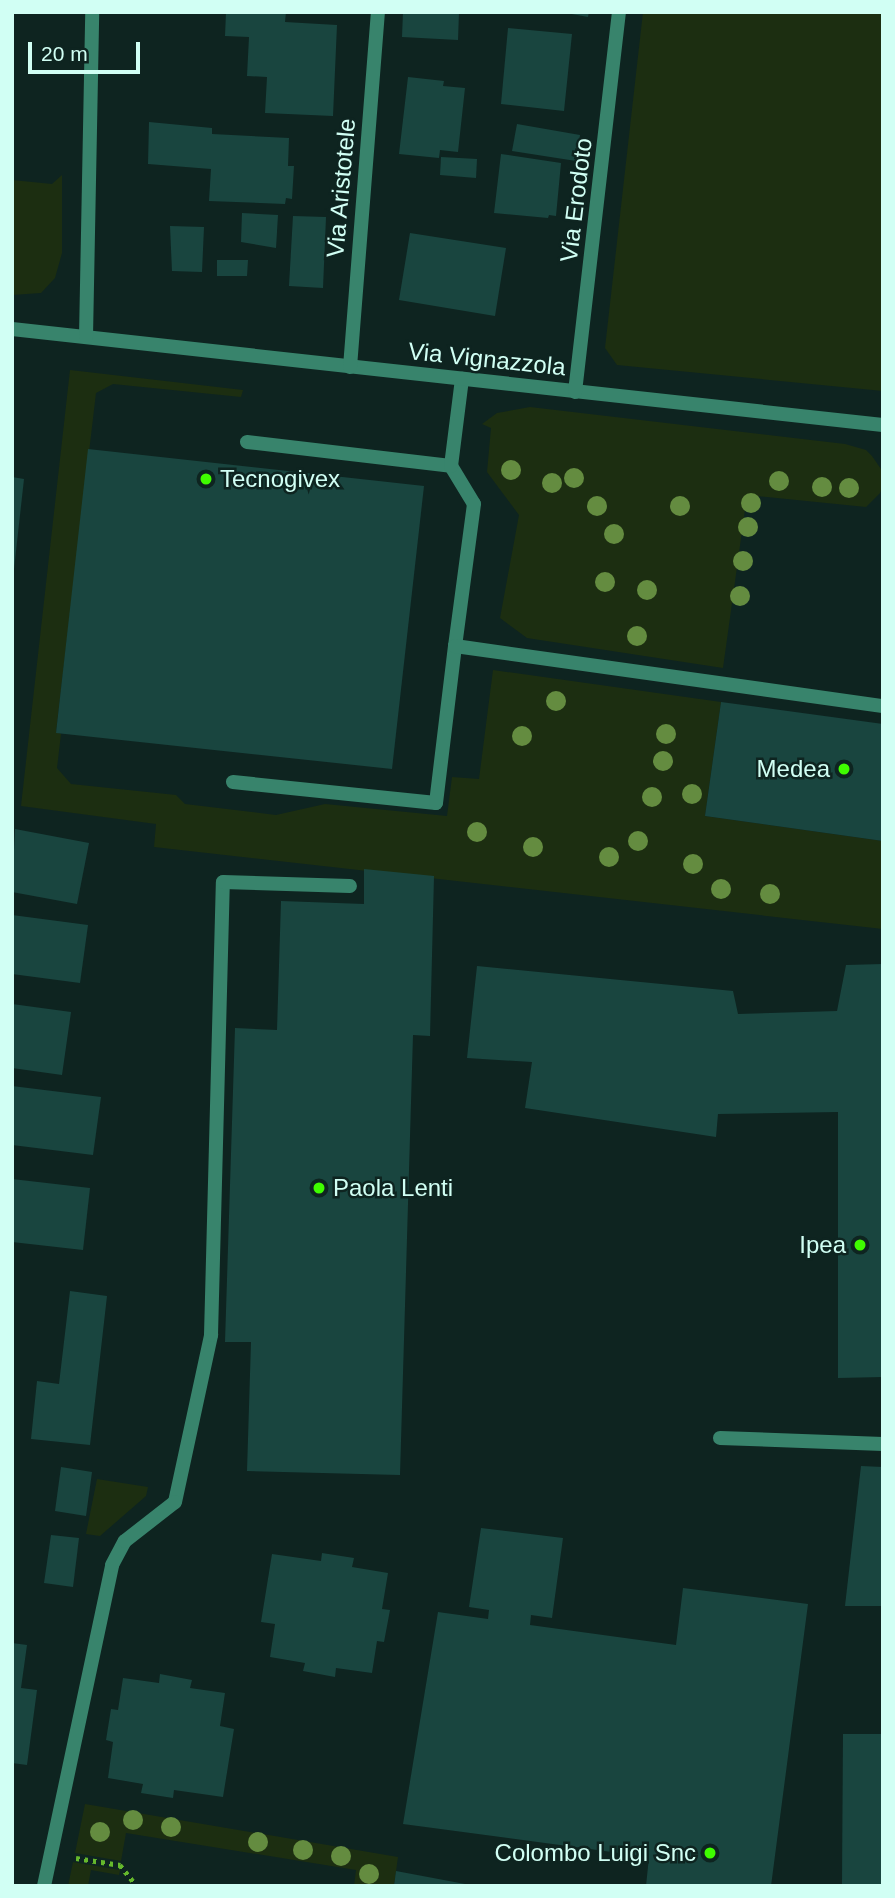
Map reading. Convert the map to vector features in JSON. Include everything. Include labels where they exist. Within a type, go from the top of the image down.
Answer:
[{"type":"street","points":[[86,337],[92,12]]},
{"type":"street","name":"Via Aristotele","points":[[350,367],[378,12]]},
{"type":"street","name":"Via Erodoto","points":[[575,392],[619,12]]},
{"type":"street","name":"Via Vignazzola","points":[[12,329],[883,425]]},
{"type":"street","points":[[233,782],[436,803],[474,504],[451,466],[462,379]]},
{"type":"street","points":[[247,442],[451,466]]},
{"type":"street","points":[[455,646],[883,706]]},
{"type":"street","points":[[44,1886],[112,1565],[125,1541],[175,1502],[211,1335],[223,882],[350,886]]},
{"type":"street","points":[[720,1438],[883,1444]]},
{"type":"path","points":[[70,1857],[120,1865],[134,1881]]},
{"type":"green space","points":[[643,12],[883,12],[883,391],[617,365],[605,348]]},
{"type":"green space","points":[[62,175],[62,253],[55,278],[41,293],[12,295],[12,180],[52,184]]},
{"type":"green space","points":[[70,370],[243,390],[241,397],[113,384],[96,393],[56,732],[61,734],[57,768],[71,784],[176,795],[185,804],[276,815],[325,804],[447,816],[452,777],[479,779],[493,670],[721,702],[705,816],[883,841],[883,929],[154,847],[156,824],[21,806]]},
{"type":"green space","points":[[530,407],[845,444],[866,450],[872,456],[883,472],[883,484],[880,493],[866,507],[747,495],[723,668],[527,638],[500,618],[519,515],[487,472],[491,428],[482,424],[497,413]]},
{"type":"green space","points":[[97,1479],[148,1487],[146,1496],[100,1536],[86,1534]]},
{"type":"green space","points":[[85,1804],[398,1857],[394,1886],[354,1886],[356,1870],[126,1833],[121,1861],[75,1853]]},
{"type":"green space","points":[[73,1862],[120,1870],[119,1875],[91,1870],[88,1886],[68,1886]]},
{"type":"building","points":[[226,12],[286,12],[285,22],[337,25],[333,116],[265,113],[267,77],[247,76],[249,37],[225,36]]},
{"type":"building","points":[[403,12],[459,12],[458,40],[402,37]]},
{"type":"building","points":[[561,12],[589,12],[588,17]]},
{"type":"building","points":[[508,28],[572,34],[564,111],[501,104]]},
{"type":"building","points":[[408,77],[444,81],[443,86],[465,88],[458,152],[440,150],[439,158],[399,154]]},
{"type":"building","points":[[149,122],[212,128],[212,134],[289,138],[288,166],[294,166],[292,199],[286,198],[285,204],[209,201],[211,169],[148,164]]},
{"type":"building","points":[[517,124],[580,135],[576,161],[512,151]]},
{"type":"building","points":[[501,154],[561,163],[556,216],[549,215],[548,218],[494,213]]},
{"type":"building","points":[[441,157],[477,159],[476,178],[440,175]]},
{"type":"building","points":[[242,213],[278,215],[276,248],[241,242]]},
{"type":"building","points":[[293,216],[326,217],[323,288],[289,286]]},
{"type":"building","points":[[170,226],[204,227],[202,272],[172,271]]},
{"type":"building","points":[[410,233],[506,248],[495,316],[399,300]]},
{"type":"building","points":[[217,260],[248,260],[247,276],[217,276]]},
{"type":"building","points":[[88,449],[424,486],[392,769],[56,733]]},
{"type":"building","points":[[12,477],[24,479],[14,569],[12,569]]},
{"type":"building","points":[[721,702],[883,724],[883,841],[705,816]]},
{"type":"building","points":[[15,829],[89,843],[77,904],[12,892]]},
{"type":"building","name":"Paola Lenti","points":[[364,869],[434,876],[430,1036],[413,1035],[400,1475],[247,1471],[251,1342],[225,1342],[235,1028],[277,1030],[281,901],[364,904]]},
{"type":"building","points":[[12,915],[88,925],[80,983],[12,974]]},
{"type":"building","points":[[883,964],[883,1377],[838,1378],[838,1112],[718,1114],[716,1137],[525,1108],[532,1062],[467,1058],[477,966],[733,991],[738,1014],[837,1011],[846,965]]},
{"type":"building","points":[[12,1004],[71,1012],[62,1075],[12,1068]]},
{"type":"building","points":[[12,1086],[101,1097],[93,1155],[12,1145]]},
{"type":"building","points":[[12,1179],[90,1188],[83,1250],[12,1242]]},
{"type":"building","points":[[70,1291],[107,1296],[90,1445],[31,1439],[37,1381],[59,1384]]},
{"type":"building","points":[[861,1466],[883,1467],[883,1606],[845,1606]]},
{"type":"building","points":[[61,1467],[92,1472],[86,1516],[55,1511]]},
{"type":"building","points":[[481,1528],[563,1538],[552,1618],[531,1615],[530,1625],[676,1645],[683,1588],[808,1604],[771,1886],[646,1886],[649,1857],[403,1824],[438,1612],[488,1619],[489,1610],[469,1607]]},
{"type":"building","points":[[51,1535],[79,1538],[73,1587],[44,1583]]},
{"type":"building","points":[[322,1553],[354,1558],[352,1567],[388,1573],[382,1609],[390,1610],[384,1642],[377,1641],[372,1673],[336,1668],[335,1677],[303,1671],[305,1663],[270,1657],[275,1624],[261,1622],[272,1554],[321,1561]]},
{"type":"building","points":[[12,1643],[27,1645],[21,1688],[37,1690],[27,1765],[12,1763]]},
{"type":"building","points":[[160,1674],[192,1680],[190,1688],[225,1693],[220,1726],[234,1729],[223,1797],[174,1790],[173,1798],[141,1793],[143,1784],[108,1778],[113,1742],[106,1740],[111,1709],[118,1710],[123,1678],[159,1683]]},
{"type":"building","points":[[843,1734],[883,1734],[883,1886],[842,1886]]},
{"type":"building","points":[[396,1871],[465,1884],[465,1886],[394,1886]]},
{"type":"place","name":"Tecnogivex","points":[[206,479]]},
{"type":"place","name":"Medea","points":[[844,769]]},
{"type":"place","name":"Paola Lenti","points":[[319,1188]]},
{"type":"place","name":"Ipea","points":[[860,1245]]},
{"type":"place","name":"Colombo Luigi Snc","points":[[710,1853]]}]
